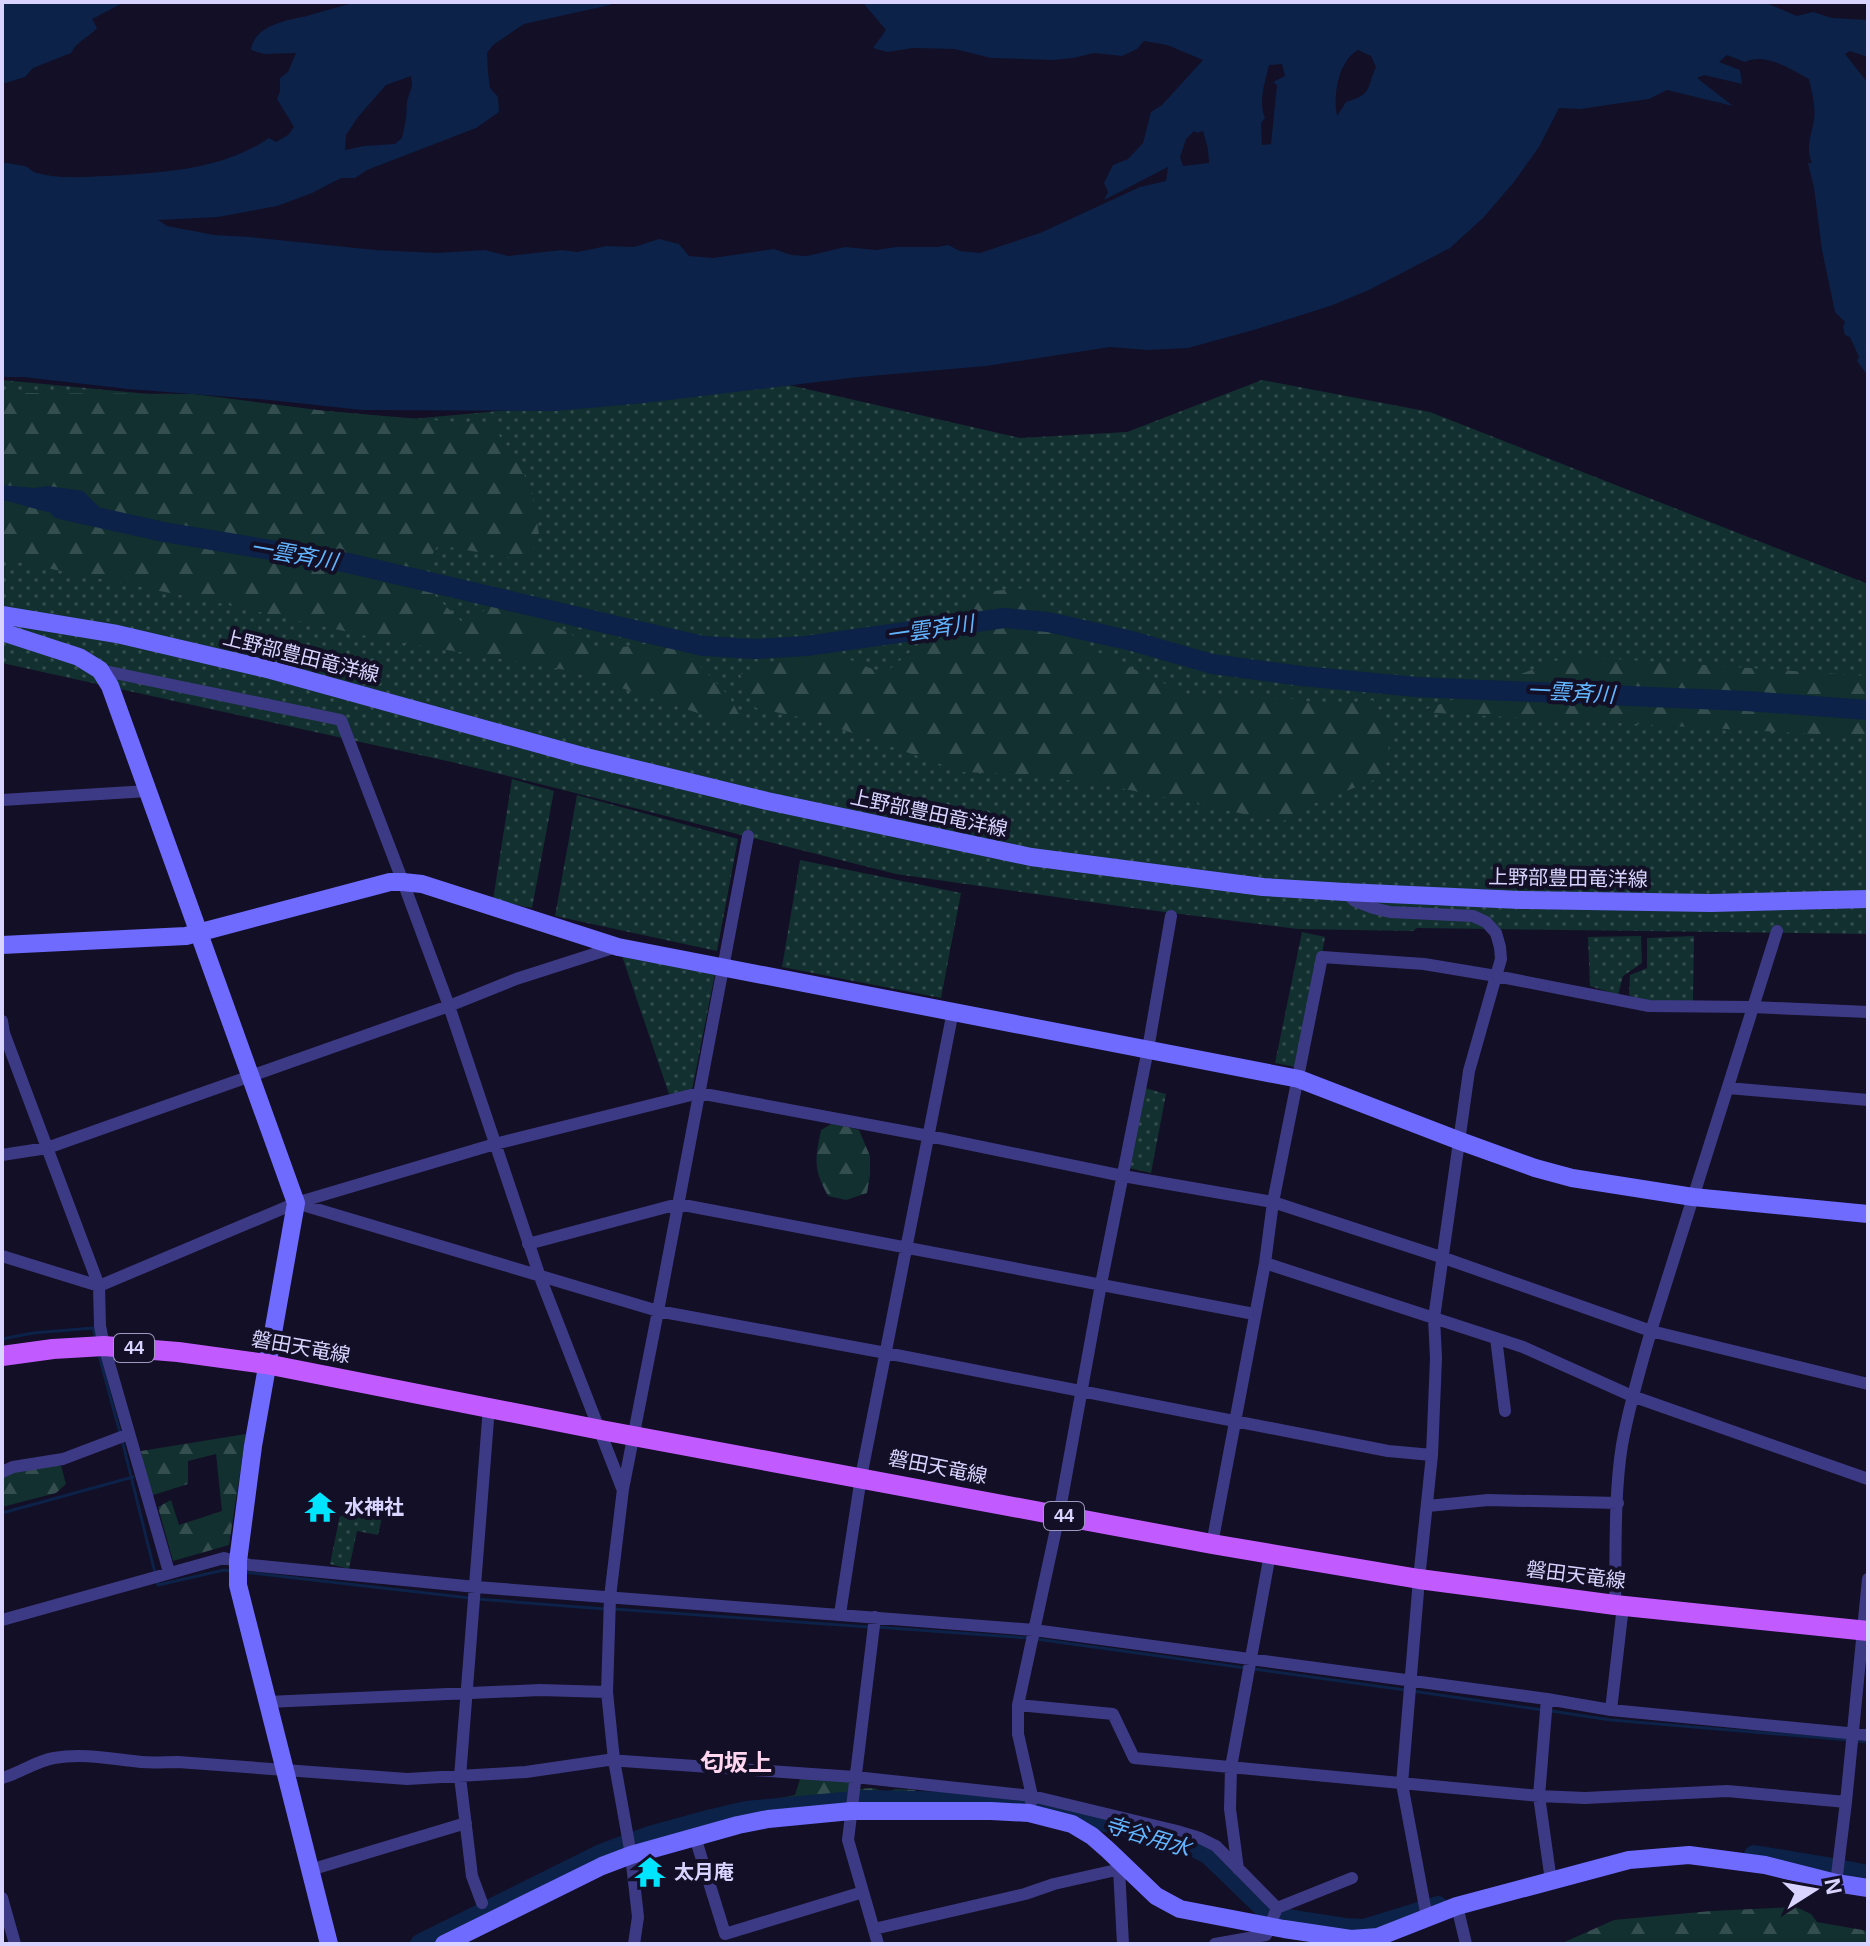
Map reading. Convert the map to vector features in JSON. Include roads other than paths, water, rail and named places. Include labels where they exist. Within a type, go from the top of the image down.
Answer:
[{"type":"main road","name":"磐田天竜線","points":[[2,1356],[104,1346],[266,1364],[1212,1544],[1419,1579],[1619,1606],[1865,1631]]},
{"type":"street","name":"上野部豊田竜洋線","points":[[2,615],[117,634],[271,670],[582,756],[721,790],[1031,857],[1263,887],[1345,892],[1520,900],[1711,903],[1868,899]]},
{"type":"street","points":[[2,632],[79,657],[100,670],[341,720],[449,1006],[540,1277],[623,1489]]},
{"type":"street","points":[[100,670],[110,686],[296,1203],[253,1446],[238,1561],[238,1585],[329,1944]]},
{"type":"street","points":[[2,800],[148,791]]},
{"type":"street","points":[[634,1944],[638,1917],[607,1692],[610,1597],[623,1489],[748,836]]},
{"type":"street","points":[[2,945],[186,936],[390,882],[422,884],[618,947],[1299,1079],[1460,1141],[1572,1178],[1693,1197],[1868,1214]]},
{"type":"street","points":[[1345,892],[1355,901],[1390,912],[1473,916],[1486,922],[1496,933],[1501,959],[1469,1071],[1434,1318],[1436,1358],[1432,1455],[1402,1784],[1427,1918]]},
{"type":"street","points":[[1030,1805],[1018,1734],[1018,1705],[1059,1515],[1171,916]]},
{"type":"street","points":[[1611,1710],[1619,1606],[1618,1503],[1622,1448],[1632,1396],[1777,931]]},
{"type":"street","points":[[2,1155],[47,1148],[252,1077],[516,979],[618,947]]},
{"type":"street","points":[[1212,1544],[1265,1263],[1273,1202],[1322,957],[1424,964],[1649,1006],[1868,1012]]},
{"type":"street","points":[[840,1614],[861,1477],[953,1011]]},
{"type":"street","points":[[2,1021],[99,1286],[104,1346],[169,1572]]},
{"type":"street","points":[[1728,1088],[1868,1100]]},
{"type":"street","points":[[2,1256],[99,1286],[296,1203],[495,1144],[699,1093],[1123,1176],[1273,1202],[1651,1331],[1868,1384]]},
{"type":"street","points":[[296,1203],[658,1311],[1388,1451],[1432,1455]]},
{"type":"street","points":[[528,1244],[678,1204],[1254,1314]]},
{"type":"street","points":[[1265,1263],[1523,1347],[1632,1396],[1868,1479]]},
{"type":"street","points":[[1496,1338],[1505,1411]]},
{"type":"street","points":[[482,1903],[472,1876],[460,1777],[489,1407]]},
{"type":"street","points":[[2,1472],[13,1467],[63,1459],[129,1434]]},
{"type":"street","points":[[1428,1506],[1488,1500],[1618,1503]]},
{"type":"street","points":[[1238,1869],[1230,1809],[1231,1767],[1270,1554]]},
{"type":"street","points":[[2,1620],[224,1558],[250,1565],[476,1587],[1034,1630],[1611,1710],[1868,1735]]},
{"type":"street","points":[[1836,1883],[1865,1631],[1868,1579]]},
{"type":"street","points":[[875,1617],[848,1840],[878,1944]]},
{"type":"street","points":[[267,1702],[546,1689],[607,1692]]},
{"type":"street","points":[[1547,1699],[1539,1796],[1551,1881]]},
{"type":"street","points":[[1018,1705],[1113,1714],[1134,1758],[1539,1796],[1585,1798],[1727,1791],[1846,1802]]},
{"type":"street","points":[[2,1778],[50,1758],[70,1756],[407,1779],[526,1772],[614,1760],[855,1777],[1030,1805],[1200,1838],[1216,1846],[1238,1869],[1274,1917]]},
{"type":"street","points":[[444,1944],[464,1939],[602,1866],[631,1855],[768,1819],[851,1811],[1030,1805],[1092,1836],[1122,1868],[1156,1896],[1180,1909],[1274,1917],[1351,1939],[1378,1940],[1457,1906],[1629,1860],[1689,1855],[1765,1865],[1868,1888]]},
{"type":"street","points":[[310,1870],[466,1823]]},
{"type":"street","points":[[695,1837],[725,1934],[863,1892]]},
{"type":"street","points":[[874,1929],[1122,1868]]},
{"type":"street","points":[[1122,1868],[1123,1944]]},
{"type":"street","points":[[1215,1944],[1266,1935],[1274,1917],[1352,1878]]},
{"type":"street","points":[[2,1898],[15,1944]]},
{"type":"street","points":[[1457,1906],[1466,1944]]},
{"type":"water","points":[[2,2],[125,2],[92,19],[97,28],[71,53],[33,68],[25,77],[2,84]]},
{"type":"water","points":[[357,2],[613,2],[524,24],[493,45],[487,53],[488,72],[490,88],[498,97],[499,112],[476,128],[367,170],[355,178],[341,178],[277,206],[218,217],[158,220],[167,226],[214,235],[375,250],[437,253],[485,250],[508,256],[562,250],[577,252],[607,246],[634,247],[659,239],[679,244],[689,256],[713,258],[774,249],[807,256],[845,247],[876,250],[948,245],[960,251],[980,253],[1040,233],[1140,187],[1166,181],[1168,167],[1104,200],[1108,192],[1104,183],[1113,165],[1128,159],[1143,143],[1151,112],[1162,105],[1203,60],[1167,45],[1144,41],[1137,49],[1122,56],[1094,53],[1053,60],[991,58],[955,49],[913,48],[887,52],[873,48],[886,30],[864,4],[1764,2],[1797,16],[1813,12],[1832,18],[1868,20],[1868,57],[1850,51],[1845,54],[1868,83],[1868,376],[1857,361],[1859,357],[1850,337],[1845,335],[1845,322],[1835,312],[1822,250],[1808,163],[1812,163],[1809,149],[1814,113],[1809,79],[1770,61],[1753,59],[1745,62],[1727,55],[1719,62],[1740,70],[1742,84],[1704,75],[1697,78],[1733,106],[1667,90],[1649,99],[1580,109],[1559,108],[1539,147],[1514,182],[1483,218],[1450,248],[1369,290],[1330,306],[1188,348],[1148,350],[1110,347],[986,366],[556,411],[362,410],[2,377],[2,162],[62,177],[148,173],[190,168],[232,157],[269,138],[276,142],[294,127],[277,99],[280,78],[288,72],[296,53],[264,54],[251,50],[253,42],[273,25]],"holes":[[[1358,50],[1371,56],[1376,67],[1365,93],[1346,102],[1337,116],[1338,80],[1351,55]],[[1282,64],[1285,76],[1273,82],[1277,85],[1271,144],[1262,145],[1261,123],[1265,118],[1262,99],[1269,65]],[[411,76],[412,86],[402,138],[395,144],[345,150],[346,135],[386,85]],[[1194,131],[1203,131],[1209,163],[1183,166],[1180,157],[1186,139]]]},
{"type":"water","points":[[2,485],[48,486],[83,491],[100,508],[78,515],[52,513],[2,500]]},
{"type":"waterway","name":"一雲斉川","points":[[60,509],[164,532],[348,563],[703,646],[755,649],[806,646],[1004,618],[1048,622],[1132,641],[1212,664],[1302,676],[1416,687],[1747,701],[1868,710]]},
{"type":"waterway","points":[[2,1339],[93,1328],[96,1340]]},
{"type":"waterway","points":[[99,1355],[120,1433]]},
{"type":"waterway","points":[[122,1440],[155,1573]]},
{"type":"waterway","points":[[2,1513],[133,1477]]},
{"type":"waterway","points":[[157,1580],[158,1585],[231,1571]]},
{"type":"waterway","points":[[243,1572],[470,1598]]},
{"type":"waterway","points":[[477,1599],[605,1609]]},
{"type":"waterway","points":[[613,1609],[869,1627]]},
{"type":"waterway","points":[[876,1627],[1028,1638]]},
{"type":"waterway","points":[[1036,1639],[1246,1668]]},
{"type":"waterway","points":[[1254,1669],[1405,1690]]},
{"type":"waterway","points":[[1412,1691],[1543,1710]]},
{"type":"waterway","points":[[1551,1711],[1611,1720],[1850,1740]]},
{"type":"waterway","points":[[1857,1741],[1868,1742]]},
{"type":"waterway","name":"寺谷用水","points":[[420,1944],[601,1854],[650,1836],[746,1811],[865,1800],[1015,1803],[1167,1838],[1208,1854],[1269,1913],[1293,1920],[1364,1929],[1438,1906]]},
{"type":"waterway","name":"寺谷用水","points":[[1754,1855],[1868,1875]]},
{"type":"place","name":"水神社","points":[[320,1507]]},
{"type":"place","name":"太月庵","points":[[650,1872]]},
{"type":"district","name":"匂坂上","points":[[736,1763]]}]
